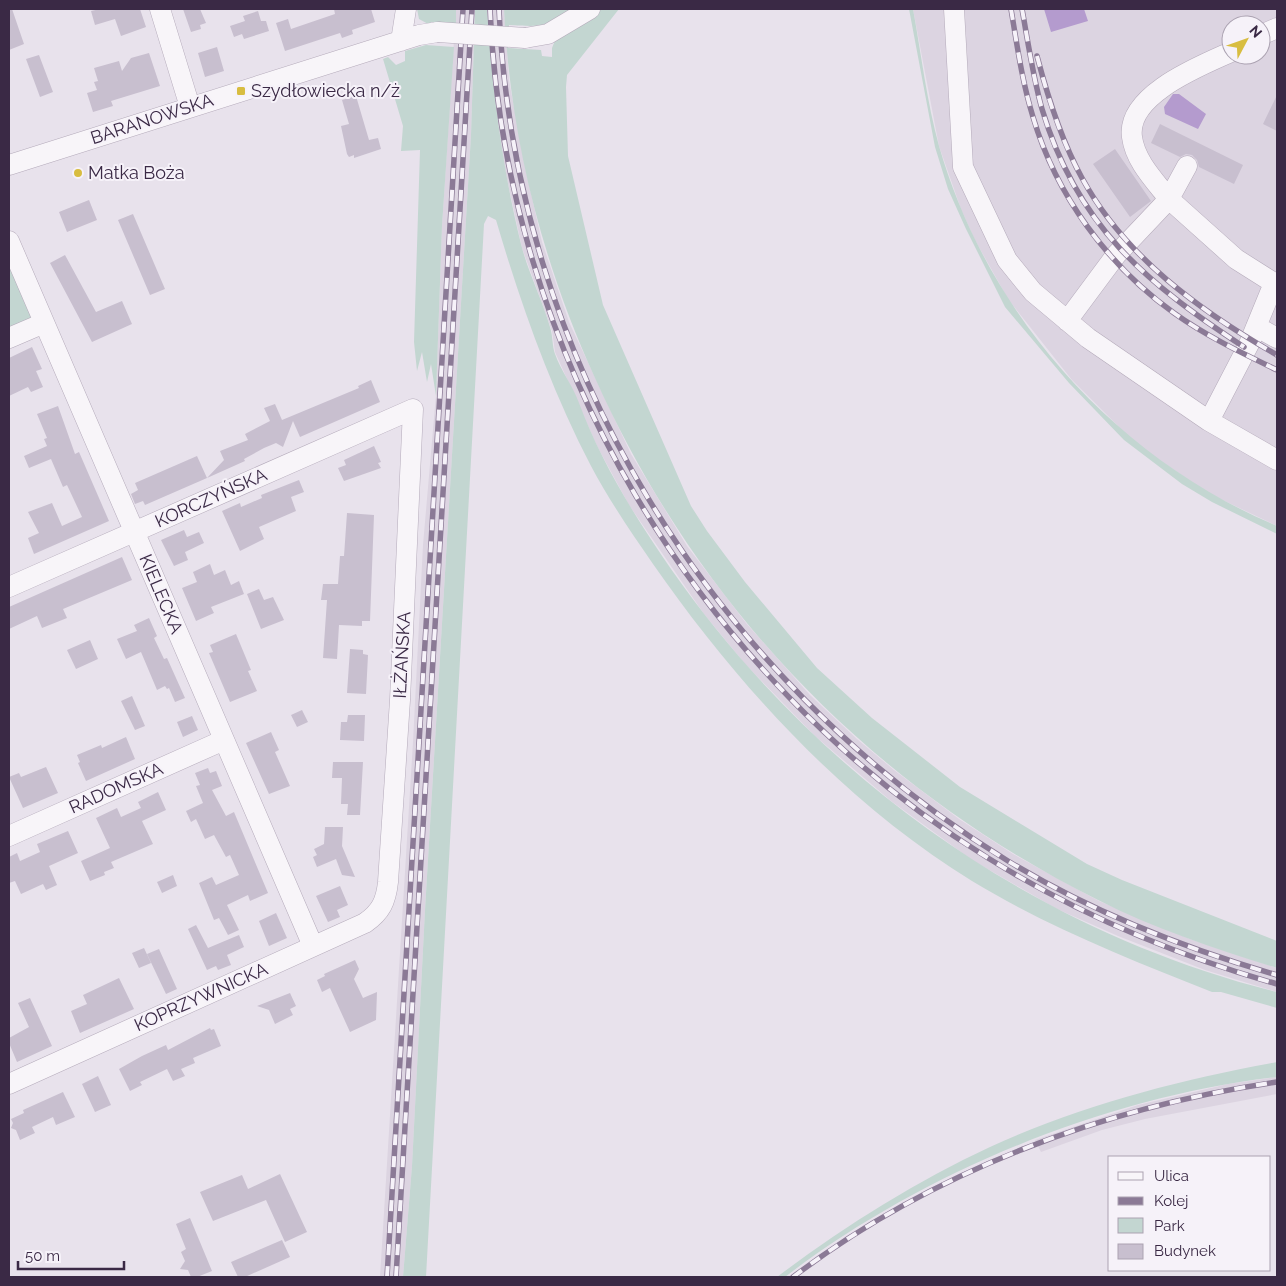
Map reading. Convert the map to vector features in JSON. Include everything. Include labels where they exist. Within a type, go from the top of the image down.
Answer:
[{"type":"street","points":[[160,9],[190,107]]},
{"type":"street","points":[[400,41],[406,9]]},
{"type":"street","name":"BARANOWSKA","points":[[9,165],[424,34],[438,32],[525,38],[548,34],[590,9]]},
{"type":"street","points":[[954,9],[963,167],[1007,260],[1033,292],[1088,338],[1209,421],[1277,460]]},
{"type":"street","points":[[1209,421],[1257,327],[1276,284],[1236,260],[1169,199],[1143,166],[1132,136],[1134,117],[1144,102],[1169,83],[1221,57]]},
{"type":"street","points":[[1067,321],[1116,255],[1169,199],[1187,166]]},
{"type":"street","name":"KIELECKA","points":[[9,241],[313,946]]},
{"type":"street","points":[[9,338],[44,323]]},
{"type":"street","points":[[1257,327],[1277,338]]},
{"type":"street","name":"KORCZYŃSKA","points":[[9,587],[413,409]]},
{"type":"street","name":"IŁŻAŃSKA","points":[[386,900],[400,700],[413,409]]},
{"type":"street","name":"RADOMSKA","points":[[9,836],[224,740]]},
{"type":"street","name":"KOPRZYWNICKA","points":[[9,1084],[365,923],[377,914],[386,900]]},
{"type":"shaded area","points":[[456,9],[475,9],[471,135],[425,910],[412,1166],[403,1277],[380,1277],[413,742],[423,545],[436,395],[442,226]]},
{"type":"shaded area","points":[[487,9],[504,9],[509,80],[524,162],[542,242],[569,322],[631,454],[687,546],[746,623],[810,695],[857,739],[894,770],[959,819],[1013,854],[1099,901],[1190,939],[1277,968],[1277,992],[1205,970],[1118,936],[1057,909],[972,860],[891,801],[815,736],[746,665],[704,614],[629,505],[597,446],[555,352],[552,331],[522,248],[504,165],[491,78]]},
{"type":"shaded area","points":[[913,9],[1277,9],[1277,526],[1208,493],[1149,453],[1122,430],[1072,380],[1008,299],[975,240],[961,209],[939,146]]},
{"type":"shaded area","points":[[1044,9],[1084,9],[1088,21],[1051,32]]},
{"type":"shaded area","points":[[1173,94],[1179,94],[1206,114],[1198,129],[1165,114],[1164,107]]},
{"type":"shaded area","points":[[1277,1077],[1277,1094],[1145,1119],[1102,1130],[1041,1152],[1035,1140],[1138,1105],[1228,1084]]},
{"type":"green space","points":[[417,9],[456,9],[456,24],[431,22],[430,25],[419,19]]},
{"type":"green space","points":[[475,9],[487,9],[495,98],[508,185],[521,244],[547,317],[554,351],[608,468],[632,509],[671,569],[728,644],[792,713],[861,777],[936,835],[1016,886],[1099,929],[1187,965],[1277,992],[1277,1008],[1221,992],[1212,992],[1181,980],[1059,928],[1001,898],[925,850],[837,778],[796,739],[721,654],[686,609],[620,516],[605,491],[562,406],[526,314],[496,220],[488,216],[484,224],[426,1277],[403,1277],[412,1166],[425,910],[471,135]]},
{"type":"green space","points":[[504,9],[578,9],[560,19],[538,26],[509,25],[508,48],[541,50],[542,56],[552,57],[552,48],[556,38],[602,9],[619,9],[567,75],[568,156],[603,305],[691,506],[745,582],[817,668],[872,718],[960,787],[1087,864],[1122,880],[1277,941],[1277,968],[1209,946],[1141,920],[1098,900],[1016,855],[939,803],[867,746],[801,683],[740,615],[686,541],[637,462],[595,378],[576,334],[544,244],[521,151],[507,57]]},
{"type":"green space","points":[[909,9],[913,9],[939,146],[961,208],[990,268],[1025,323],[1066,374],[1112,421],[1163,462],[1218,497],[1277,526],[1277,534],[1212,502],[1182,484],[1124,440],[1069,383],[1005,307],[948,189],[935,147]]},
{"type":"green space","points":[[426,45],[454,47],[442,226],[436,396],[431,364],[427,382],[422,352],[417,371],[414,342],[420,150],[401,151],[403,126],[383,59],[388,57],[396,65],[405,61],[405,51]]},
{"type":"green space","points":[[9,256],[32,311],[32,321],[9,334]]},
{"type":"green space","points":[[1277,1062],[1277,1077],[1212,1087],[1147,1102],[1082,1121],[1018,1145],[956,1173],[895,1204],[838,1239],[785,1277],[777,1277],[854,1223],[907,1190],[990,1147],[1024,1132],[1095,1106],[1167,1086]]},
{"type":"building","points":[[9,9],[12,9],[24,44],[9,50]]},
{"type":"building","points":[[100,9],[140,9],[146,27],[121,36],[115,19],[95,25],[91,11]]},
{"type":"building","points":[[183,9],[200,9],[206,23],[200,25],[201,29],[191,32]]},
{"type":"building","points":[[334,9],[371,9],[375,22],[352,30],[353,34],[342,38],[340,33],[285,51],[276,23],[288,19],[291,29],[335,14]]},
{"type":"building","points":[[258,11],[261,21],[266,21],[269,31],[244,39],[242,34],[234,37],[230,26],[245,21],[243,16]]},
{"type":"building","points":[[217,47],[224,71],[205,77],[198,53]]},
{"type":"building","points":[[149,53],[160,86],[111,101],[113,106],[93,112],[87,93],[97,90],[94,82],[98,81],[94,68],[119,61],[122,71],[131,58]]},
{"type":"building","points":[[39,55],[53,92],[40,97],[26,59]]},
{"type":"building","points":[[1277,95],[1277,131],[1263,124]]},
{"type":"building","points":[[356,96],[369,140],[378,138],[381,149],[354,158],[354,155],[349,157],[347,154],[341,126],[349,124],[342,100]]},
{"type":"building","points":[[1160,124],[1243,165],[1234,184],[1199,167],[1197,160],[1192,155],[1186,154],[1180,157],[1151,143]]},
{"type":"building","points":[[1115,149],[1151,201],[1130,217],[1093,164]]},
{"type":"building","points":[[89,200],[97,220],[67,232],[59,212]]},
{"type":"building","points":[[133,214],[165,289],[150,295],[118,220]]},
{"type":"building","points":[[65,255],[96,312],[122,301],[132,324],[92,342],[50,263]]},
{"type":"building","points":[[32,347],[42,369],[36,371],[43,387],[31,392],[28,387],[9,396],[9,358]]},
{"type":"building","points":[[371,380],[380,402],[300,437],[293,421],[283,447],[276,443],[244,459],[245,461],[207,478],[224,460],[220,451],[248,440],[245,434],[270,421],[264,408],[275,404],[282,420],[359,388],[358,386]]},
{"type":"building","points":[[58,406],[75,454],[79,452],[109,521],[34,554],[28,538],[39,533],[28,512],[52,503],[62,526],[82,517],[67,485],[63,487],[51,459],[29,468],[24,456],[47,446],[44,439],[47,438],[37,414]]},
{"type":"building","points":[[374,446],[381,462],[378,463],[381,468],[344,481],[338,468],[346,465],[344,460]]},
{"type":"building","points":[[197,456],[207,478],[145,505],[143,501],[135,504],[131,494],[138,490],[135,483]]},
{"type":"building","points":[[299,480],[304,492],[291,497],[296,511],[259,527],[264,539],[240,551],[222,511],[240,503],[241,507],[262,498],[261,495]]},
{"type":"building","points":[[347,513],[374,515],[370,621],[362,621],[362,626],[339,625],[337,659],[323,658],[327,600],[321,600],[323,584],[338,584],[340,556],[344,556]]},
{"type":"building","points":[[184,530],[187,537],[199,532],[204,543],[185,552],[188,560],[174,566],[161,540]]},
{"type":"building","points":[[122,557],[132,580],[63,609],[67,618],[42,628],[37,616],[9,629],[9,607]]},
{"type":"building","points":[[210,564],[214,575],[225,570],[231,585],[239,581],[244,594],[211,607],[214,613],[196,621],[182,588],[197,582],[193,572]]},
{"type":"building","points":[[259,589],[264,600],[273,597],[284,620],[261,629],[247,594]]},
{"type":"building","points":[[149,618],[157,636],[154,638],[164,659],[167,658],[185,698],[175,702],[169,688],[167,689],[165,686],[157,690],[141,652],[126,659],[117,639],[137,631],[134,625]]},
{"type":"building","points":[[236,634],[251,670],[248,671],[257,691],[230,702],[209,653],[213,652],[210,645]]},
{"type":"building","points":[[90,640],[98,659],[76,669],[67,650]]},
{"type":"building","points":[[350,649],[363,650],[363,654],[368,655],[366,694],[347,693]]},
{"type":"building","points":[[132,696],[145,726],[135,730],[121,701]]},
{"type":"building","points":[[302,710],[308,722],[297,727],[291,715]]},
{"type":"building","points":[[348,715],[365,715],[364,741],[340,740],[341,722],[347,722]]},
{"type":"building","points":[[192,716],[198,730],[183,737],[177,722]]},
{"type":"building","points":[[271,732],[279,750],[275,752],[290,786],[269,794],[246,743]]},
{"type":"building","points":[[126,737],[135,759],[86,781],[78,763],[80,762],[77,755],[101,745],[102,748]]},
{"type":"building","points":[[333,762],[363,762],[360,815],[347,815],[348,804],[341,804],[342,778],[332,778]]},
{"type":"building","points":[[46,767],[58,793],[23,808],[9,777],[19,773],[21,777]]},
{"type":"building","points":[[208,768],[210,773],[216,771],[222,786],[212,790],[226,816],[234,812],[268,893],[250,901],[248,895],[227,905],[239,930],[228,935],[219,918],[214,920],[199,883],[212,877],[216,885],[239,875],[230,855],[226,857],[214,835],[205,839],[196,819],[191,822],[186,811],[203,803],[196,786],[200,785],[195,773]]},
{"type":"building","points":[[158,792],[166,810],[142,821],[153,844],[111,862],[114,868],[104,872],[105,875],[90,881],[81,861],[110,848],[96,818],[117,808],[121,817],[141,808],[138,802]]},
{"type":"building","points":[[325,827],[343,827],[342,846],[355,877],[342,875],[336,859],[317,867],[313,857],[317,855],[314,849],[324,844]]},
{"type":"building","points":[[68,831],[78,853],[49,866],[57,885],[46,890],[43,884],[21,894],[15,881],[9,883],[9,857],[17,853],[20,861],[40,852],[37,844]]},
{"type":"building","points":[[173,875],[177,886],[162,893],[157,882]]},
{"type":"building","points":[[340,886],[348,905],[337,910],[340,917],[328,922],[316,896]]},
{"type":"building","points":[[276,913],[287,938],[269,946],[259,921]]},
{"type":"building","points":[[196,925],[208,948],[239,935],[244,947],[227,955],[231,965],[218,970],[216,966],[207,970],[188,929]]},
{"type":"building","points":[[144,948],[151,963],[139,968],[132,953]]},
{"type":"building","points":[[159,949],[177,989],[166,994],[147,954]]},
{"type":"building","points":[[355,960],[359,969],[354,979],[363,998],[377,992],[376,1020],[350,1032],[330,988],[322,992],[317,980],[325,976],[324,974]]},
{"type":"building","points":[[119,978],[134,1009],[80,1033],[71,1011],[87,1004],[83,995]]},
{"type":"building","points":[[290,993],[296,1006],[290,1009],[293,1015],[275,1024],[269,1010],[257,1006]]},
{"type":"building","points":[[30,998],[52,1046],[17,1062],[9,1043],[9,1038],[29,1027],[18,1003]]},
{"type":"building","points":[[210,1028],[211,1030],[214,1029],[221,1046],[193,1058],[195,1063],[181,1069],[185,1076],[173,1081],[167,1069],[140,1082],[142,1085],[130,1091],[119,1069],[166,1045],[168,1050]]},
{"type":"building","points":[[98,1076],[111,1105],[95,1112],[82,1084]]},
{"type":"building","points":[[63,1092],[75,1117],[56,1125],[53,1117],[32,1127],[35,1133],[20,1140],[16,1130],[11,1128],[13,1123],[11,1119],[24,1113],[23,1110]]},
{"type":"building","points":[[280,1174],[307,1232],[285,1242],[266,1200],[213,1221],[200,1192],[242,1175],[248,1189]]},
{"type":"building","points":[[190,1218],[212,1271],[197,1277],[191,1277],[188,1270],[180,1269],[185,1261],[181,1252],[186,1249],[176,1224]]},
{"type":"building","points":[[282,1240],[290,1257],[245,1277],[238,1277],[231,1262]]},
{"type":"railway","points":[[387,1277],[463,9]]},
{"type":"railway","points":[[396,1277],[472,9]]},
{"type":"railway","points":[[490,9],[503,137],[533,261],[577,381],[635,495],[706,601],[789,698],[884,784],[988,858],[1057,897],[1128,931],[1201,960],[1277,984]]},
{"type":"railway","points":[[499,9],[513,138],[543,263],[588,384],[648,498],[721,604],[806,700],[902,787],[1008,861],[1072,897],[1139,927],[1207,953],[1277,975]]},
{"type":"railway","points":[[1011,9],[1026,90],[1043,146],[1055,174],[1087,227],[1127,274],[1174,313],[1211,337],[1277,370]]},
{"type":"railway","points":[[1022,9],[1033,72],[1042,109],[1057,150],[1075,187],[1095,219],[1119,248],[1146,274],[1176,299],[1244,347]]},
{"type":"railway","points":[[1037,56],[1056,118],[1074,164],[1100,206],[1120,233],[1167,280],[1220,320],[1277,355]]},
{"type":"railway","points":[[793,1277],[847,1239],[904,1205],[962,1175],[1023,1149],[1085,1127],[1148,1108],[1213,1093],[1277,1082]]},
{"type":"place","name":"Szydłowiecka n/ż","points":[[241,91]]},
{"type":"place","name":"Matka Boża","points":[[78,173]]}]
